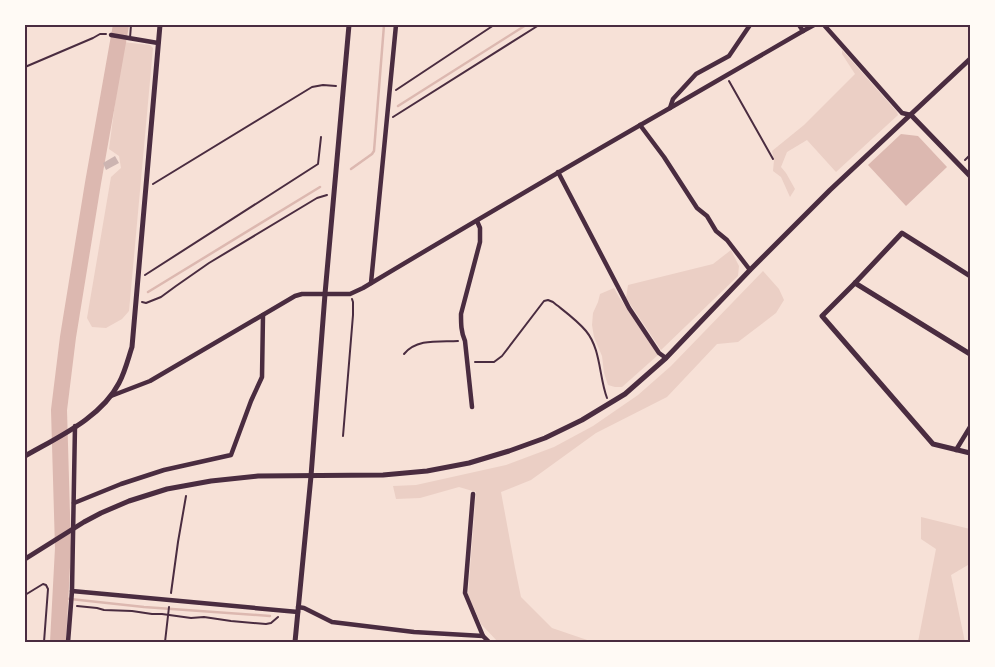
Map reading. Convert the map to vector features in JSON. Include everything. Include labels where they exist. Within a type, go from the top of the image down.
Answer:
[{"type":"street","points":[[25,456],[96,412],[111,396],[120,382],[132,346],[160,25]]},
{"type":"street","points":[[295,642],[349,25]]},
{"type":"street","points":[[372,283],[396,25]]},
{"type":"street","points":[[670,108],[673,99],[696,74],[728,56],[750,25]]},
{"type":"street","points":[[798,25],[803,31]]},
{"type":"street","points":[[111,396],[150,382],[295,296],[302,294],[350,294],[372,283],[558,172],[814,25]]},
{"type":"street","points":[[824,25],[902,112],[911,115],[970,176]]},
{"type":"street","points":[[111,35],[158,43]]},
{"type":"street","points":[[25,559],[101,513],[166,489],[211,481],[258,476],[383,475],[427,472],[469,463],[546,438],[582,420],[625,394],[666,358],[830,190],[970,59]]},
{"type":"street","points":[[640,125],[697,208],[707,216],[716,230],[727,240],[750,270]]},
{"type":"street","points":[[558,172],[629,308],[659,353],[666,358]]},
{"type":"street","points":[[472,407],[461,314],[480,242],[480,228],[477,221]]},
{"type":"street","points":[[970,276],[902,233],[822,316],[934,444],[970,453]]},
{"type":"street","points":[[855,283],[970,354]]},
{"type":"street","points":[[74,503],[121,484],[164,470],[231,455],[262,377],[263,315]]},
{"type":"street","points":[[68,642],[72,591],[75,426]]},
{"type":"street","points":[[956,450],[970,427]]},
{"type":"street","points":[[473,494],[465,593],[483,636],[489,642]]},
{"type":"street","points":[[72,591],[285,611],[304,608],[332,622],[414,632],[483,636]]},
{"type":"lane","points":[[127,38],[132,25]]},
{"type":"path","points":[[389,92],[494,25]]},
{"type":"path","points":[[387,120],[539,25]]},
{"type":"path","points":[[25,67],[100,34],[111,35]]},
{"type":"path","points":[[726,75],[773,160]]},
{"type":"path","points":[[146,184],[152,185],[158,182],[312,87],[322,85],[344,87]]},
{"type":"path","points":[[138,276],[144,276],[151,272],[318,164],[321,137]]},
{"type":"path","points":[[136,301],[146,302],[161,297],[209,264],[317,198],[334,195]]},
{"type":"path","points":[[343,436],[353,315],[353,302],[350,294]]},
{"type":"path","points":[[468,362],[494,362],[502,356],[544,301],[548,300],[553,302],[585,330],[590,337],[595,348],[606,395],[610,403]]},
{"type":"path","points":[[404,354],[422,343],[459,341],[464,339]]},
{"type":"path","points":[[170,599],[186,496]]},
{"type":"path","points":[[25,594],[43,584],[48,588],[44,642]]},
{"type":"path","points":[[71,606],[266,624],[271,623],[284,614],[285,611]]},
{"type":"path","points":[[165,642],[169,608]]},
{"type":"shaded area","points":[[123,42],[150,45],[153,48],[129,311],[122,319],[106,328],[92,327],[87,318],[111,177],[121,168],[119,156],[109,149]]},
{"type":"shaded area","points":[[842,50],[898,115],[836,172],[807,140],[787,152],[781,167],[795,189],[790,197],[781,177],[773,171],[774,160],[772,151],[804,125],[855,74],[842,54]]},
{"type":"shaded area","points":[[901,134],[918,136],[947,167],[906,206],[868,165]]},
{"type":"shaded area","points":[[731,250],[739,266],[738,276],[661,350],[626,298],[628,285],[713,264]]},
{"type":"shaded area","points":[[763,271],[779,289],[784,300],[776,313],[738,342],[717,344],[667,397],[596,433],[531,480],[501,492],[521,597],[552,628],[593,642],[498,642],[481,624],[468,595],[476,492],[459,487],[420,498],[396,499],[393,486],[416,485],[506,465],[554,447],[593,426],[638,395],[671,366]]},
{"type":"shaded area","points":[[614,288],[658,355],[622,387],[608,385],[602,356],[594,337],[592,325],[593,313],[600,294]]},
{"type":"shaded area","points":[[921,517],[970,529],[970,566],[968,565],[951,575],[965,642],[918,642],[936,549],[921,539]]},
{"type":"building","points":[[115,156],[119,163],[106,170],[103,163]]},
{"type":"waterway","points":[[58,642],[63,548],[59,410],[68,337],[121,25]]},
{"type":"waterway","points":[[351,169],[374,151],[384,25]]},
{"type":"waterway","points":[[398,106],[526,25]]},
{"type":"waterway","points":[[148,292],[320,187]]},
{"type":"waterway","points":[[68,337],[74,333]]},
{"type":"waterway","points":[[61,598],[144,607],[270,616]]}]
